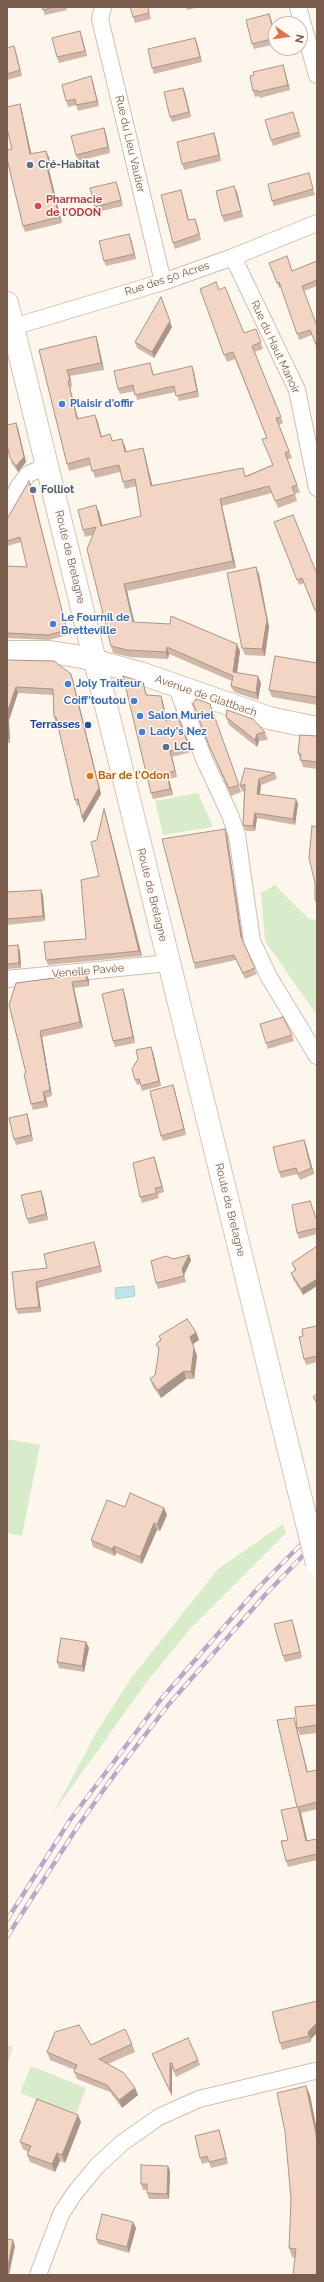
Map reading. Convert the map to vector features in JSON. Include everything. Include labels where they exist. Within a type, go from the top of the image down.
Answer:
[{"type":"main road","name":"Route de Bretagne","points":[[7,303],[317,1564]]},
{"type":"main road","name":"Avenue de Glattbach","points":[[7,652],[59,653],[95,661],[140,673],[269,718],[317,728]]},
{"type":"street","name":"Rue du Lieu Vautier","points":[[103,7],[100,19],[163,282]]},
{"type":"street","points":[[298,7],[317,75]]},
{"type":"street","name":"Rue des 50 Acres","points":[[13,327],[163,282],[233,257],[317,223]]},
{"type":"street","name":"Rue du Haut Manoir","points":[[233,257],[297,390],[317,488]]},
{"type":"street","points":[[7,510],[19,486],[28,474],[47,466]]},
{"type":"street","points":[[181,687],[180,696],[201,752],[230,815],[235,830],[252,941],[269,977],[312,1040],[317,1056]]},
{"type":"street","name":"Venelle Pavée","points":[[7,979],[169,964]]},
{"type":"street","points":[[38,2275],[61,2214],[74,2194],[97,2166],[122,2143],[159,2117],[199,2099],[315,2070]]},
{"type":"green space","points":[[198,793],[213,827],[163,835],[155,801]]},
{"type":"green space","points":[[275,885],[309,919],[317,920],[317,1015],[265,941],[261,893]]},
{"type":"green space","points":[[7,1439],[40,1445],[22,1536],[7,1533]]},
{"type":"green space","points":[[283,1524],[286,1533],[189,1630],[145,1684],[54,1812],[97,1731],[132,1677],[218,1569]]},
{"type":"green space","points":[[7,2045],[13,2047],[7,2065]]},
{"type":"green space","points":[[31,2066],[86,2088],[76,2115],[20,2093]]},
{"type":"water","points":[[134,1286],[135,1296],[116,1299],[115,1288]]},
{"type":"building","points":[[42,7],[53,7],[43,10]]},
{"type":"building","points":[[130,7],[148,7],[149,13],[133,17]]},
{"type":"building","points":[[269,14],[268,40],[252,44],[246,20]]},
{"type":"building","points":[[80,31],[85,51],[57,57],[52,38]]},
{"type":"building","points":[[195,38],[200,57],[152,68],[148,49]]},
{"type":"building","points":[[14,46],[20,70],[7,74],[7,48]]},
{"type":"building","points":[[283,65],[288,85],[258,92],[257,90],[253,91],[250,76],[254,75],[253,72]]},
{"type":"building","points":[[91,76],[97,101],[76,105],[75,99],[66,101],[62,85]]},
{"type":"building","points":[[183,88],[189,112],[170,117],[164,92]]},
{"type":"building","points":[[20,104],[30,154],[46,151],[49,162],[46,163],[59,217],[23,226],[7,159],[7,150],[12,149],[7,129],[7,107]]},
{"type":"building","points":[[293,112],[299,132],[271,140],[265,120]]},
{"type":"building","points":[[104,128],[108,147],[76,155],[71,136]]},
{"type":"building","points":[[214,133],[219,155],[182,164],[177,142]]},
{"type":"building","points":[[309,173],[313,189],[272,201],[268,184]]},
{"type":"building","points":[[116,182],[121,200],[95,207],[90,188]]},
{"type":"building","points":[[234,186],[241,211],[222,216],[216,191]]},
{"type":"building","points":[[181,190],[188,220],[195,219],[199,234],[173,243],[161,195]]},
{"type":"building","points":[[129,234],[134,254],[104,261],[99,241]]},
{"type":"building","points":[[287,256],[292,271],[317,261],[317,280],[302,286],[317,326],[317,347],[310,330],[297,334],[279,282],[277,283],[269,263]]},
{"type":"building","points":[[216,282],[219,290],[225,287],[244,333],[256,329],[261,342],[252,346],[281,417],[276,418],[289,451],[285,453],[297,485],[292,487],[295,494],[275,501],[269,486],[220,499],[233,561],[124,584],[133,622],[170,624],[171,616],[237,644],[233,672],[258,676],[256,693],[231,686],[233,676],[167,647],[166,652],[127,650],[111,646],[87,549],[96,527],[83,530],[78,510],[96,505],[101,526],[141,516],[135,479],[123,482],[119,465],[92,471],[89,458],[67,464],[39,350],[96,336],[101,363],[67,370],[70,380],[68,381],[77,419],[95,415],[101,437],[110,434],[112,441],[122,439],[125,452],[143,448],[151,486],[243,468],[245,477],[273,465],[262,439],[267,438],[233,352],[224,355],[200,289]]},
{"type":"building","points":[[161,297],[170,321],[152,352],[135,342]]},
{"type":"building","points":[[150,363],[153,375],[192,366],[197,391],[176,396],[174,386],[135,395],[133,385],[118,389],[114,371]]},
{"type":"building","points":[[16,423],[24,457],[16,466],[10,458],[7,445],[7,425]]},
{"type":"building","points":[[29,481],[67,630],[48,635],[7,633],[7,566],[27,567],[20,537],[7,541],[7,519]]},
{"type":"building","points":[[293,515],[317,574],[317,609],[315,610],[302,578],[297,580],[274,522]]},
{"type":"building","points":[[256,567],[267,620],[262,649],[242,648],[227,573]]},
{"type":"building","points":[[275,656],[317,663],[317,697],[269,690]]},
{"type":"building","points":[[7,660],[54,661],[71,674],[99,788],[82,817],[78,799],[75,800],[56,717],[54,717],[53,689],[16,687],[7,713]]},
{"type":"building","points":[[123,676],[143,682],[146,695],[161,696],[166,721],[178,717],[189,747],[170,751],[175,771],[167,773],[170,789],[151,793]]},
{"type":"building","points":[[196,699],[210,704],[239,785],[229,788],[210,748],[193,703]]},
{"type":"building","points":[[227,710],[253,719],[265,732],[257,734],[255,740],[226,717]]},
{"type":"building","points":[[300,735],[317,736],[317,762],[300,760],[301,754],[298,753]]},
{"type":"building","points":[[245,768],[275,773],[259,779],[257,794],[296,799],[293,819],[255,813],[253,826],[243,825],[245,784],[240,786]]},
{"type":"building","points":[[104,809],[139,951],[46,960],[44,942],[86,939],[81,880],[99,876],[91,842],[97,840]]},
{"type":"building","points":[[312,826],[317,827],[317,901],[315,900],[315,883],[309,858]]},
{"type":"building","points":[[225,829],[241,937],[255,968],[243,973],[234,955],[194,963],[162,839]]},
{"type":"building","points":[[41,890],[43,916],[7,919],[7,892]]},
{"type":"building","points":[[18,945],[19,963],[7,964],[7,946]]},
{"type":"building","points":[[86,974],[87,980],[72,982],[80,1022],[40,1031],[50,1090],[43,1092],[45,1101],[31,1104],[24,1074],[26,1073],[9,1005],[16,983]]},
{"type":"building","points":[[123,989],[133,1037],[113,1041],[102,994]]},
{"type":"building","points":[[283,1017],[292,1035],[266,1043],[260,1024]]},
{"type":"building","points":[[151,1047],[159,1081],[141,1086],[139,1079],[135,1080],[132,1069],[138,1059],[136,1050]]},
{"type":"building","points":[[173,1085],[184,1129],[161,1136],[150,1091]]},
{"type":"building","points":[[27,1114],[31,1135],[14,1139],[9,1118]]},
{"type":"building","points":[[304,1140],[311,1168],[298,1174],[296,1168],[279,1172],[273,1147]]},
{"type":"building","points":[[154,1157],[162,1187],[155,1188],[157,1193],[140,1197],[133,1163]]},
{"type":"building","points":[[41,1191],[46,1214],[27,1219],[21,1195]]},
{"type":"building","points":[[310,1201],[317,1221],[317,1228],[297,1233],[292,1205]]},
{"type":"building","points":[[94,1242],[100,1266],[36,1282],[39,1307],[16,1309],[12,1272],[47,1268],[44,1254]]},
{"type":"building","points":[[317,1246],[317,1279],[301,1289],[291,1273],[296,1270],[292,1263]]},
{"type":"building","points":[[189,1255],[182,1269],[184,1276],[156,1283],[151,1261],[166,1256],[173,1259]]},
{"type":"building","points":[[187,1319],[196,1332],[190,1337],[194,1348],[191,1372],[184,1371],[158,1390],[150,1379],[155,1375],[159,1348],[156,1344],[161,1340],[159,1336]]},
{"type":"building","points":[[317,1326],[317,1356],[304,1359],[299,1337],[303,1336],[302,1329]]},
{"type":"building","points":[[317,1394],[317,1402],[313,1397]]},
{"type":"building","points":[[130,1493],[164,1508],[157,1524],[154,1523],[140,1557],[114,1546],[112,1549],[91,1540],[107,1500],[125,1507]]},
{"type":"building","points":[[292,1620],[300,1652],[283,1656],[274,1624]]},
{"type":"building","points":[[61,1638],[86,1642],[82,1666],[57,1662]]},
{"type":"building","points":[[317,1705],[317,1725],[297,1728],[295,1707]]},
{"type":"building","points":[[294,1718],[307,1772],[317,1770],[317,1802],[298,1807],[306,1841],[317,1839],[317,1854],[286,1861],[281,1841],[288,1840],[281,1810],[297,1807],[277,1720]]},
{"type":"building","points":[[317,2001],[317,2023],[308,2032],[309,2036],[280,2043],[272,2012]]},
{"type":"building","points":[[79,2025],[91,2045],[125,2029],[132,2044],[99,2059],[124,2073],[135,2088],[119,2100],[107,2085],[74,2072],[77,2065],[47,2052],[55,2032]]},
{"type":"building","points":[[188,2038],[198,2060],[174,2071],[172,2063],[170,2063],[170,2091],[152,2054]]},
{"type":"building","points":[[306,2086],[317,2143],[317,2275],[293,2275],[296,2249],[289,2248],[291,2199],[285,2131],[277,2093]]},
{"type":"building","points":[[37,2099],[78,2115],[62,2155],[57,2153],[52,2164],[27,2155],[31,2146],[20,2142]]},
{"type":"building","points":[[219,2130],[226,2158],[209,2162],[207,2156],[200,2158],[195,2136]]},
{"type":"building","points":[[141,2165],[168,2166],[167,2194],[147,2193],[147,2184],[141,2184]]},
{"type":"building","points":[[102,2214],[133,2222],[127,2247],[96,2239]]},
{"type":"building","points":[[7,2239],[13,2240],[7,2270]]},
{"type":"railway","points":[[7,1920],[70,1820],[162,1698],[258,1588],[317,1528]]},
{"type":"railway","points":[[7,1937],[78,1826],[115,1774],[169,1704],[265,1595],[317,1541]]},
{"type":"place","name":"Cré-Habitat","points":[[30,165]]},
{"type":"place","name":"Pharmacie de l'ODON","points":[[38,206]]},
{"type":"place","name":"Plaisir d'offir","points":[[62,404]]},
{"type":"place","name":"Folliot","points":[[33,490]]},
{"type":"place","name":"Le Fournil de Bretteville","points":[[53,624]]},
{"type":"place","name":"Joly Traiteur","points":[[68,684]]},
{"type":"place","name":"Coiff'toutou","points":[[134,701]]},
{"type":"place","name":"Salon Muriel","points":[[140,716]]},
{"type":"place","name":"Terrasses","points":[[88,725]]},
{"type":"place","name":"Lady's Nez","points":[[142,732]]},
{"type":"place","name":"LCL","points":[[166,747]]},
{"type":"place","name":"Bar de l'Odon","points":[[90,776]]}]
